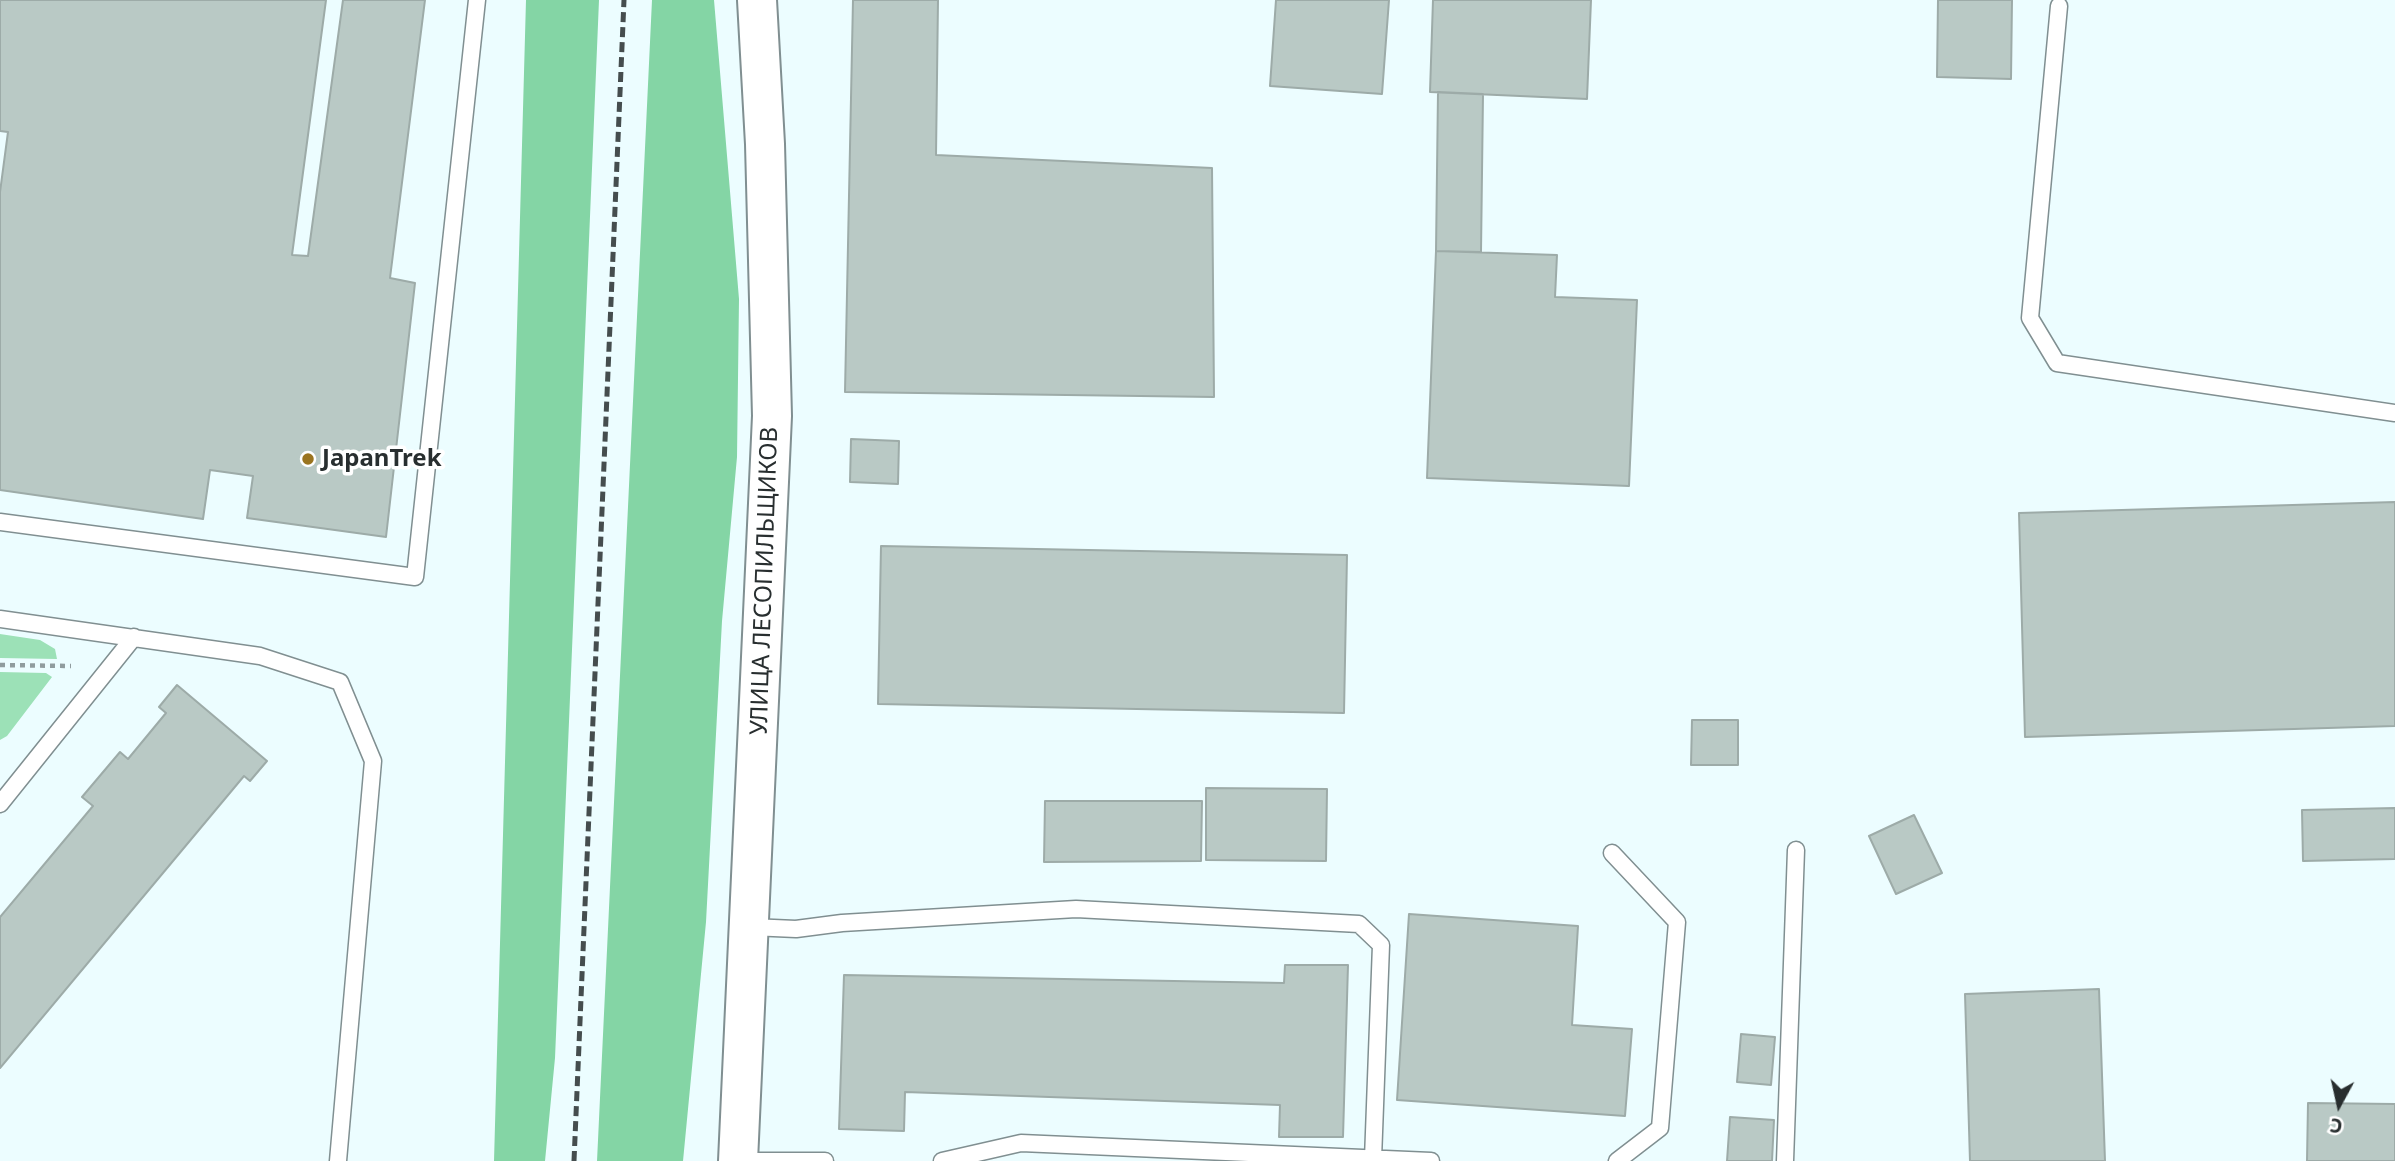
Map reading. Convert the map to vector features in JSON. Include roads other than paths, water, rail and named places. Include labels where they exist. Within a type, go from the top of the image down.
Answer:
[{"type":"main road","name":"УЛИЦА ЛЕСОПИЛЬЩИКОВ","points":[[738,1161],[751,927],[772,416],[765,144],[757,0]]},
{"type":"lane","points":[[0,522],[415,577],[477,0]]},
{"type":"lane","points":[[2059,6],[2030,318],[2057,363],[2395,413]]},
{"type":"lane","points":[[0,620],[134,636],[260,656],[340,682],[373,761],[338,1161]]},
{"type":"lane","points":[[0,804],[134,636]]},
{"type":"lane","points":[[1785,1161],[1796,850]]},
{"type":"lane","points":[[1612,853],[1677,922],[1660,1128],[1617,1161]]},
{"type":"lane","points":[[751,927],[796,929],[842,923],[1076,909],[1359,924],[1381,945],[1373,1159]]},
{"type":"lane","points":[[942,1161],[1021,1143],[1431,1161]]},
{"type":"lane","points":[[754,1161],[825,1161]]},
{"type":"railway","points":[[574,1161],[624,0]]},
{"type":"place","name":"JapanTrek","points":[[308,459]]}]
